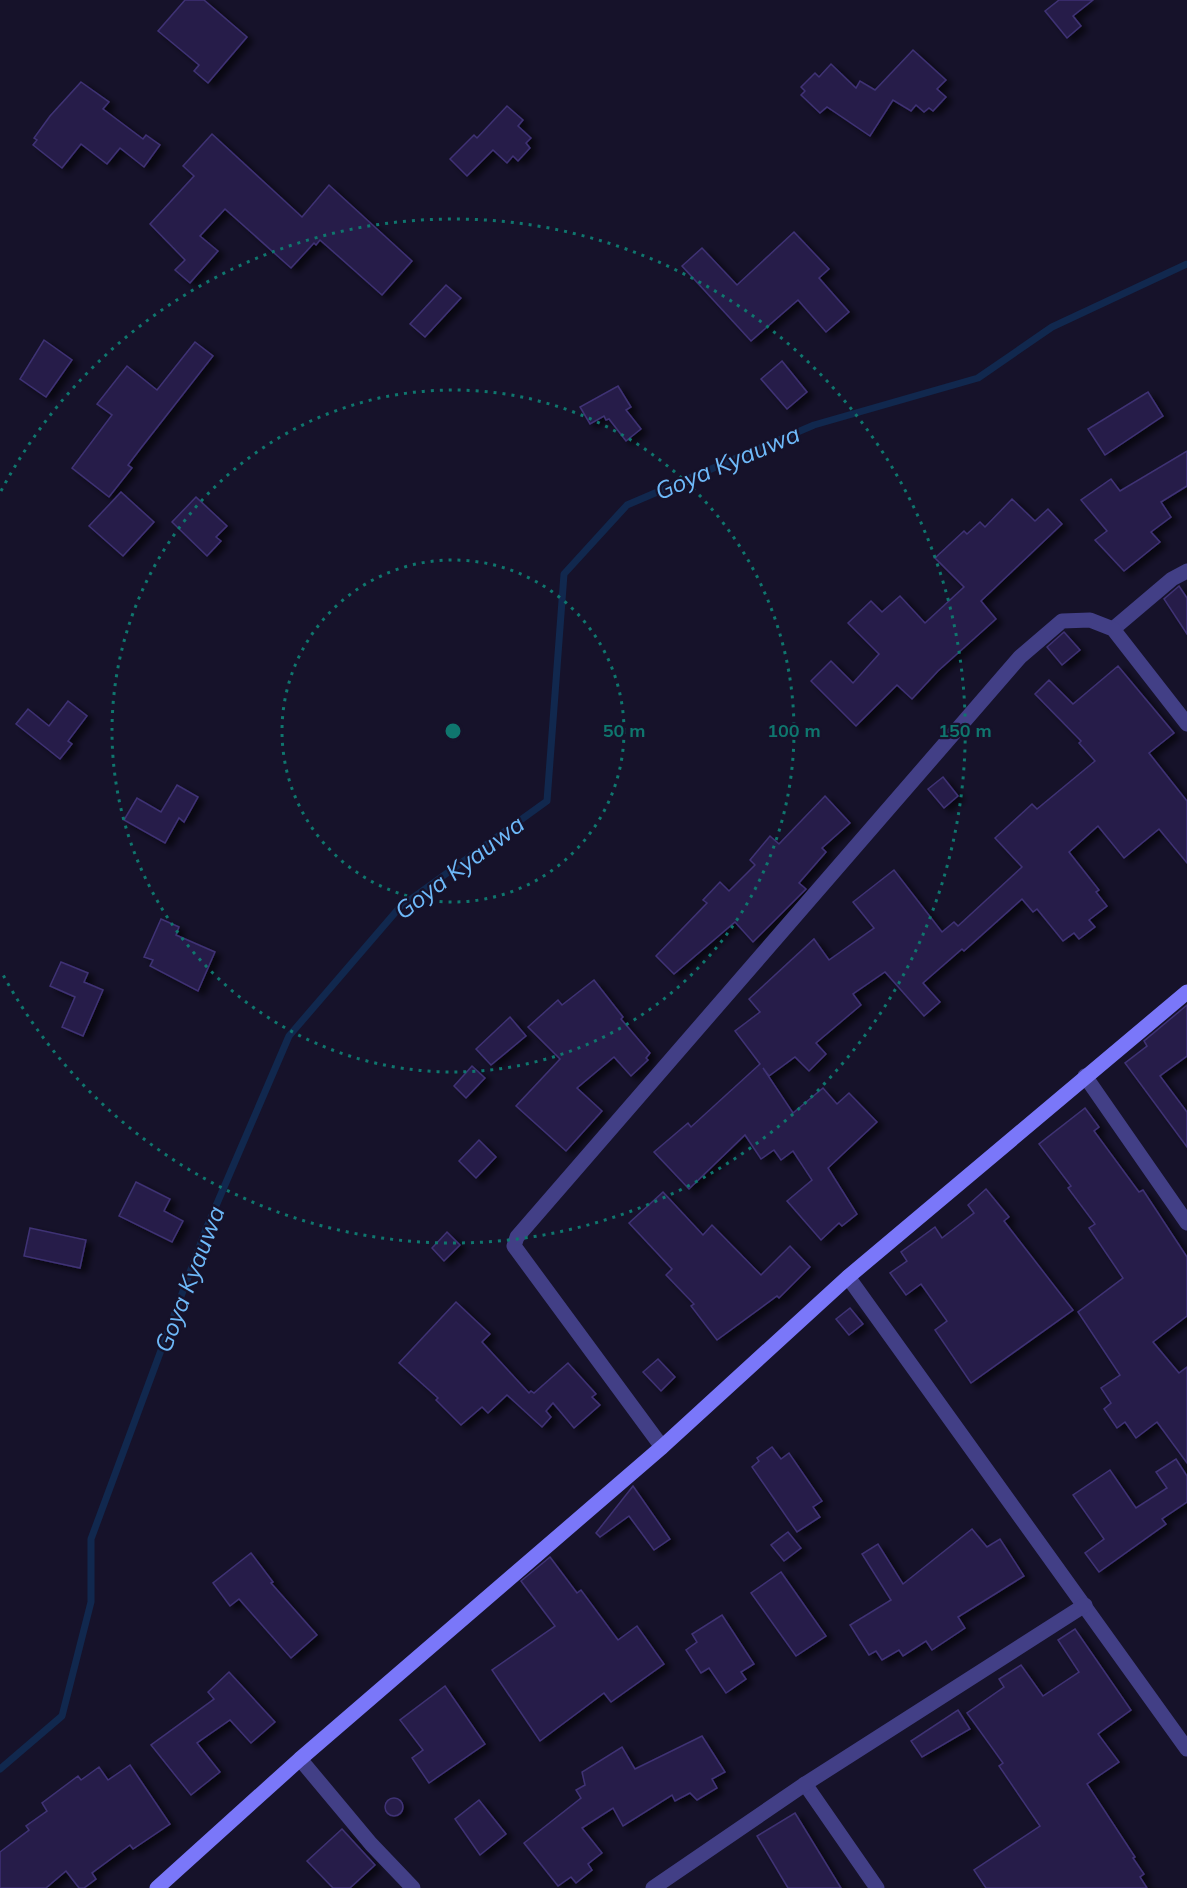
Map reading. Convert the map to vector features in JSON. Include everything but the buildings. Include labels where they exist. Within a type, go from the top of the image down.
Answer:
[{"type":"street","points":[[1113,629],[1172,579],[1187,571]]},
{"type":"street","points":[[662,1447],[514,1246],[517,1237],[1020,657],[1062,621],[1090,620],[1113,629],[1187,724]]},
{"type":"street","points":[[157,1888],[300,1759],[662,1447],[848,1277],[1187,992]]},
{"type":"street","points":[[1085,1076],[1187,1223]]},
{"type":"street","points":[[848,1277],[1187,1749]]},
{"type":"street","points":[[653,1888],[805,1784],[1085,1605]]},
{"type":"street","points":[[300,1759],[371,1844],[413,1888]]},
{"type":"street","points":[[805,1784],[877,1888]]},
{"type":"waterway","name":"Goya Kyauwa","points":[[0,1769],[62,1716],[91,1602],[91,1539],[206,1229],[289,1036],[400,907],[547,801],[564,574],[627,505],[814,425],[978,378],[1052,327],[1187,264]]}]
